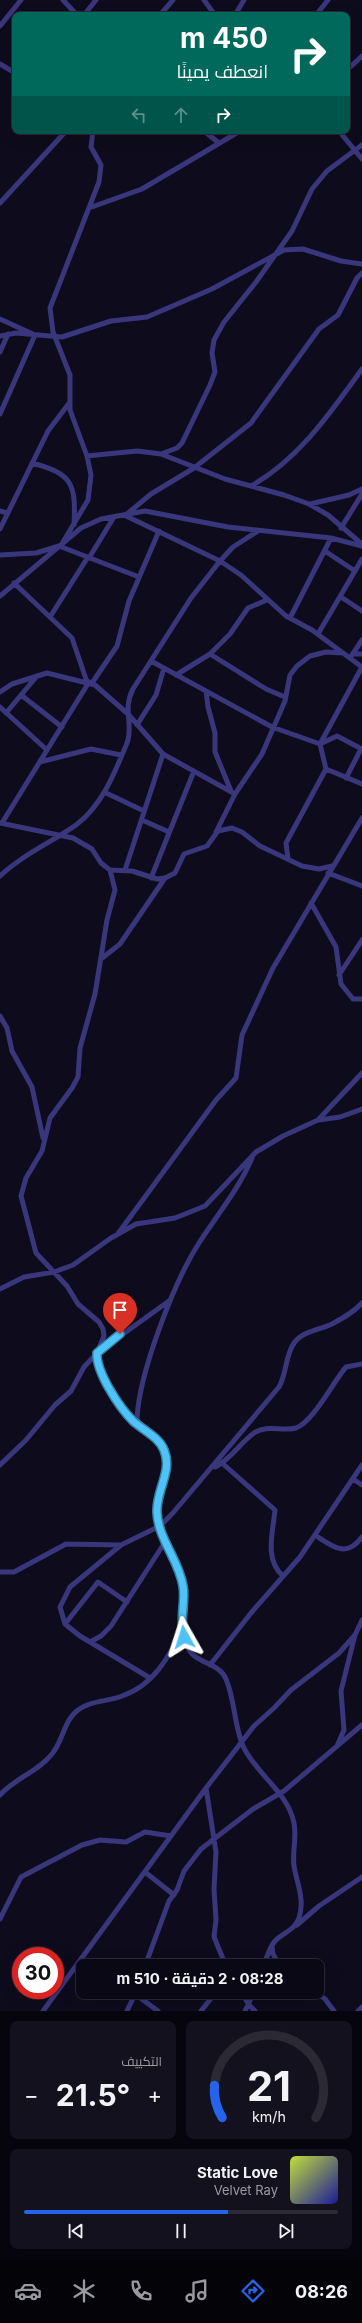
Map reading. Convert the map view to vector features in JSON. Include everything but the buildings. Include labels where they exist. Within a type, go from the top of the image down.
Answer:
[{"type":"street","points":[[0,26],[21,0]]},
{"type":"street","points":[[63,0],[74,12]]},
{"type":"street","points":[[86,12],[96,0]]},
{"type":"street","points":[[163,12],[173,0]]},
{"type":"street","points":[[204,0],[213,12]]},
{"type":"street","points":[[237,12],[244,0]]},
{"type":"street","points":[[318,12],[328,0]]},
{"type":"street","points":[[350,67],[362,56]]},
{"type":"street","points":[[0,64],[12,71]]},
{"type":"street","points":[[0,203],[63,134]]},
{"type":"street","points":[[0,555],[36,553],[61,544],[74,525],[90,493],[91,475],[87,456],[73,420],[70,402],[70,375],[55,337],[50,308],[99,182],[101,165],[91,147],[93,134]]},
{"type":"street","points":[[208,134],[219,143]]},
{"type":"street","points":[[89,208],[142,189],[235,134]]},
{"type":"street","points":[[341,134],[362,160]]},
{"type":"street","points":[[161,454],[177,448],[182,443],[210,385],[214,372],[212,353],[214,340],[224,322],[256,282],[292,231],[312,189],[327,171],[362,145]]},
{"type":"street","points":[[0,336],[16,333],[55,337],[112,321],[147,317],[219,286],[284,250],[303,249],[341,261],[362,264]]},
{"type":"street","points":[[125,515],[151,494],[194,468],[252,423],[319,329],[338,315],[357,278],[362,272]]},
{"type":"street","points":[[0,319],[35,335]]},
{"type":"street","points":[[0,352],[8,334]]},
{"type":"street","points":[[0,414],[35,335]]},
{"type":"street","points":[[252,486],[274,473],[292,457],[333,408],[362,369]]},
{"type":"street","points":[[0,529],[6,514],[48,431],[70,402]]},
{"type":"street","points":[[87,456],[137,451],[161,454],[194,468],[310,504],[328,515],[362,545]]},
{"type":"street","points":[[32,463],[60,472],[72,487],[75,503],[74,525]]},
{"type":"street","points":[[310,504],[349,495],[362,489]]},
{"type":"street","points":[[341,528],[362,494]]},
{"type":"street","points":[[0,511],[6,514]]},
{"type":"street","points":[[0,596],[61,544],[92,522],[125,515],[155,511],[228,527],[332,538],[362,545]]},
{"type":"street","points":[[125,515],[220,561],[241,575],[267,600],[290,618],[318,634],[343,653],[351,656],[362,667],[320,744],[326,769],[286,843],[288,859]]},
{"type":"street","points":[[50,617],[114,517]]},
{"type":"street","points":[[159,531],[124,615],[117,646],[89,683],[1,823],[73,838],[86,844],[105,867],[110,870],[125,870],[136,872],[151,878],[165,878],[175,873],[184,854],[206,846],[215,834],[233,792],[259,760],[286,697],[290,675],[302,661],[319,653],[343,653]]},
{"type":"street","points":[[0,876],[77,824],[93,809],[104,792],[129,736],[128,699],[191,598],[233,547],[258,531]]},
{"type":"street","points":[[290,618],[332,538]]},
{"type":"street","points":[[61,544],[88,557],[139,577]]},
{"type":"street","points":[[324,551],[355,571]]},
{"type":"street","points":[[318,634],[362,559]]},
{"type":"street","points":[[14,583],[72,638],[89,683]]},
{"type":"street","points":[[341,597],[362,611]]},
{"type":"street","points":[[176,675],[210,654],[230,634],[248,608],[267,600]]},
{"type":"street","points":[[351,656],[362,640]]},
{"type":"street","points":[[210,654],[266,689],[286,697]]},
{"type":"street","points":[[351,656],[362,654]]},
{"type":"street","points":[[151,661],[272,727],[320,744],[337,736],[362,749],[346,778]]},
{"type":"street","points":[[137,725],[156,695],[164,668]]},
{"type":"street","points":[[0,692],[7,686],[37,676],[52,674],[89,683],[101,689],[128,714],[164,754],[233,792]]},
{"type":"street","points":[[6,713],[37,676]]},
{"type":"street","points":[[206,691],[208,707],[215,733],[215,752],[233,792]]},
{"type":"street","points":[[21,695],[62,727]]},
{"type":"street","points":[[0,707],[47,750]]},
{"type":"street","points":[[40,762],[91,750],[121,756]]},
{"type":"street","points":[[125,870],[164,754]]},
{"type":"street","points":[[326,769],[362,784]]},
{"type":"street","points":[[151,878],[194,771]]},
{"type":"street","points":[[104,792],[144,811]]},
{"type":"street","points":[[118,1235],[216,1100],[233,1083],[237,1074],[240,1043],[246,1024],[273,968],[332,866],[360,824],[362,818]]},
{"type":"street","points":[[142,820],[169,832]]},
{"type":"street","points":[[215,834],[225,828],[238,830],[260,846],[311,869],[332,866]]},
{"type":"street","points":[[0,1795],[13,1782],[48,1758],[59,1744],[67,1723],[78,1710],[95,1702],[121,1696],[150,1678],[166,1660],[181,1626],[184,1588],[160,1526],[158,1502],[167,1470],[166,1458],[158,1441],[118,1402],[105,1380],[97,1361],[97,1353],[104,1336],[103,1329],[99,1322],[78,1304],[67,1286],[36,1253],[22,1196],[26,1178],[38,1161],[50,1118],[72,1088],[78,1077],[80,1048],[95,994],[107,920],[114,890],[110,870]]},
{"type":"street","points":[[328,873],[362,886]]},
{"type":"street","points":[[101,959],[120,944],[165,878]]},
{"type":"street","points":[[311,903],[336,947],[340,984],[347,994],[353,999],[362,999]]},
{"type":"street","points":[[339,975],[362,940]]},
{"type":"street","points":[[0,1016],[7,1028],[12,1051],[34,1092],[44,1143]]},
{"type":"street","points":[[318,1120],[362,1073]]},
{"type":"street","points":[[0,1289],[24,1277],[54,1272],[78,1262],[136,1224],[175,1218],[198,1211],[214,1198],[264,1147],[318,1120],[340,1117],[362,1109]]},
{"type":"street","points":[[139,1424],[137,1412],[142,1390],[170,1300],[192,1254],[243,1179],[252,1158]]},
{"type":"street","points":[[0,1465],[26,1440],[54,1405],[71,1391],[84,1367],[97,1353],[170,1300]]},
{"type":"street","points":[[150,1678],[90,1642],[65,1624],[60,1607],[70,1587],[121,1545],[160,1526],[212,1468],[278,1387],[283,1380],[290,1350],[294,1342],[302,1335],[347,1315],[362,1303]]},
{"type":"street","points":[[212,1468],[222,1462],[256,1432],[272,1428],[289,1429],[300,1426],[346,1367],[362,1364]]},
{"type":"street","points":[[222,1462],[275,1510],[272,1531],[271,1560],[274,1567],[283,1576]]},
{"type":"street","points":[[210,1665],[251,1612],[283,1576],[314,1535],[362,1465]]},
{"type":"street","points":[[353,1478],[362,1485]]},
{"type":"street","points":[[314,1535],[331,1546],[345,1549],[356,1546],[362,1537]]},
{"type":"street","points":[[90,1642],[101,1636],[111,1626],[128,1602],[165,1542]]},
{"type":"street","points":[[0,1572],[14,1572],[66,1544],[121,1545]]},
{"type":"street","points":[[65,1624],[98,1582],[128,1602]]},
{"type":"street","points":[[336,1749],[344,1730],[341,1691],[355,1635],[362,1620]]},
{"type":"street","points":[[181,1626],[190,1652],[197,1659],[210,1665],[226,1678],[242,1744],[254,1764],[279,1794],[294,1823],[294,1865],[302,1898],[296,1925]]},
{"type":"street","points":[[43,2011],[206,1788],[242,1744],[254,1726],[270,1713],[290,1690],[338,1653],[355,1635]]},
{"type":"street","points":[[148,1959],[169,1901],[191,1860],[215,1838],[253,1808],[279,1794],[336,1749],[362,1725]]},
{"type":"street","points":[[206,1788],[215,1838],[216,1865],[214,1901],[216,1920],[214,1937],[223,1959]]},
{"type":"street","points":[[0,1919],[21,1877],[82,1845],[100,1840],[126,1842],[145,1832],[171,1836]]},
{"type":"street","points":[[145,1872],[174,1894]]},
{"type":"street","points":[[266,1959],[271,1946],[276,1940],[319,1906],[362,1877]]},
{"type":"street","points":[[271,1946],[276,1959]]},
{"type":"street","points":[[324,1998],[334,2011]]},
{"type":"street","points":[[127,2011],[133,1999]]},
{"type":"street","points":[[143,1999],[158,2011]]},
{"type":"street","points":[[201,2011],[210,1999]]},
{"type":"street","points":[[245,1999],[249,2006],[255,2011]]},
{"type":"street","points":[[245,2011],[252,1999]]},
{"type":"street","points":[[358,2011],[362,2007]]},
{"type":"route","points":[[120,1334],[97,1353],[97,1361],[105,1380],[113,1391],[118,1402],[134,1422],[139,1424],[158,1441],[165,1451],[167,1470],[158,1502],[157,1512],[165,1542],[184,1588],[181,1626],[184,1637]]}]
